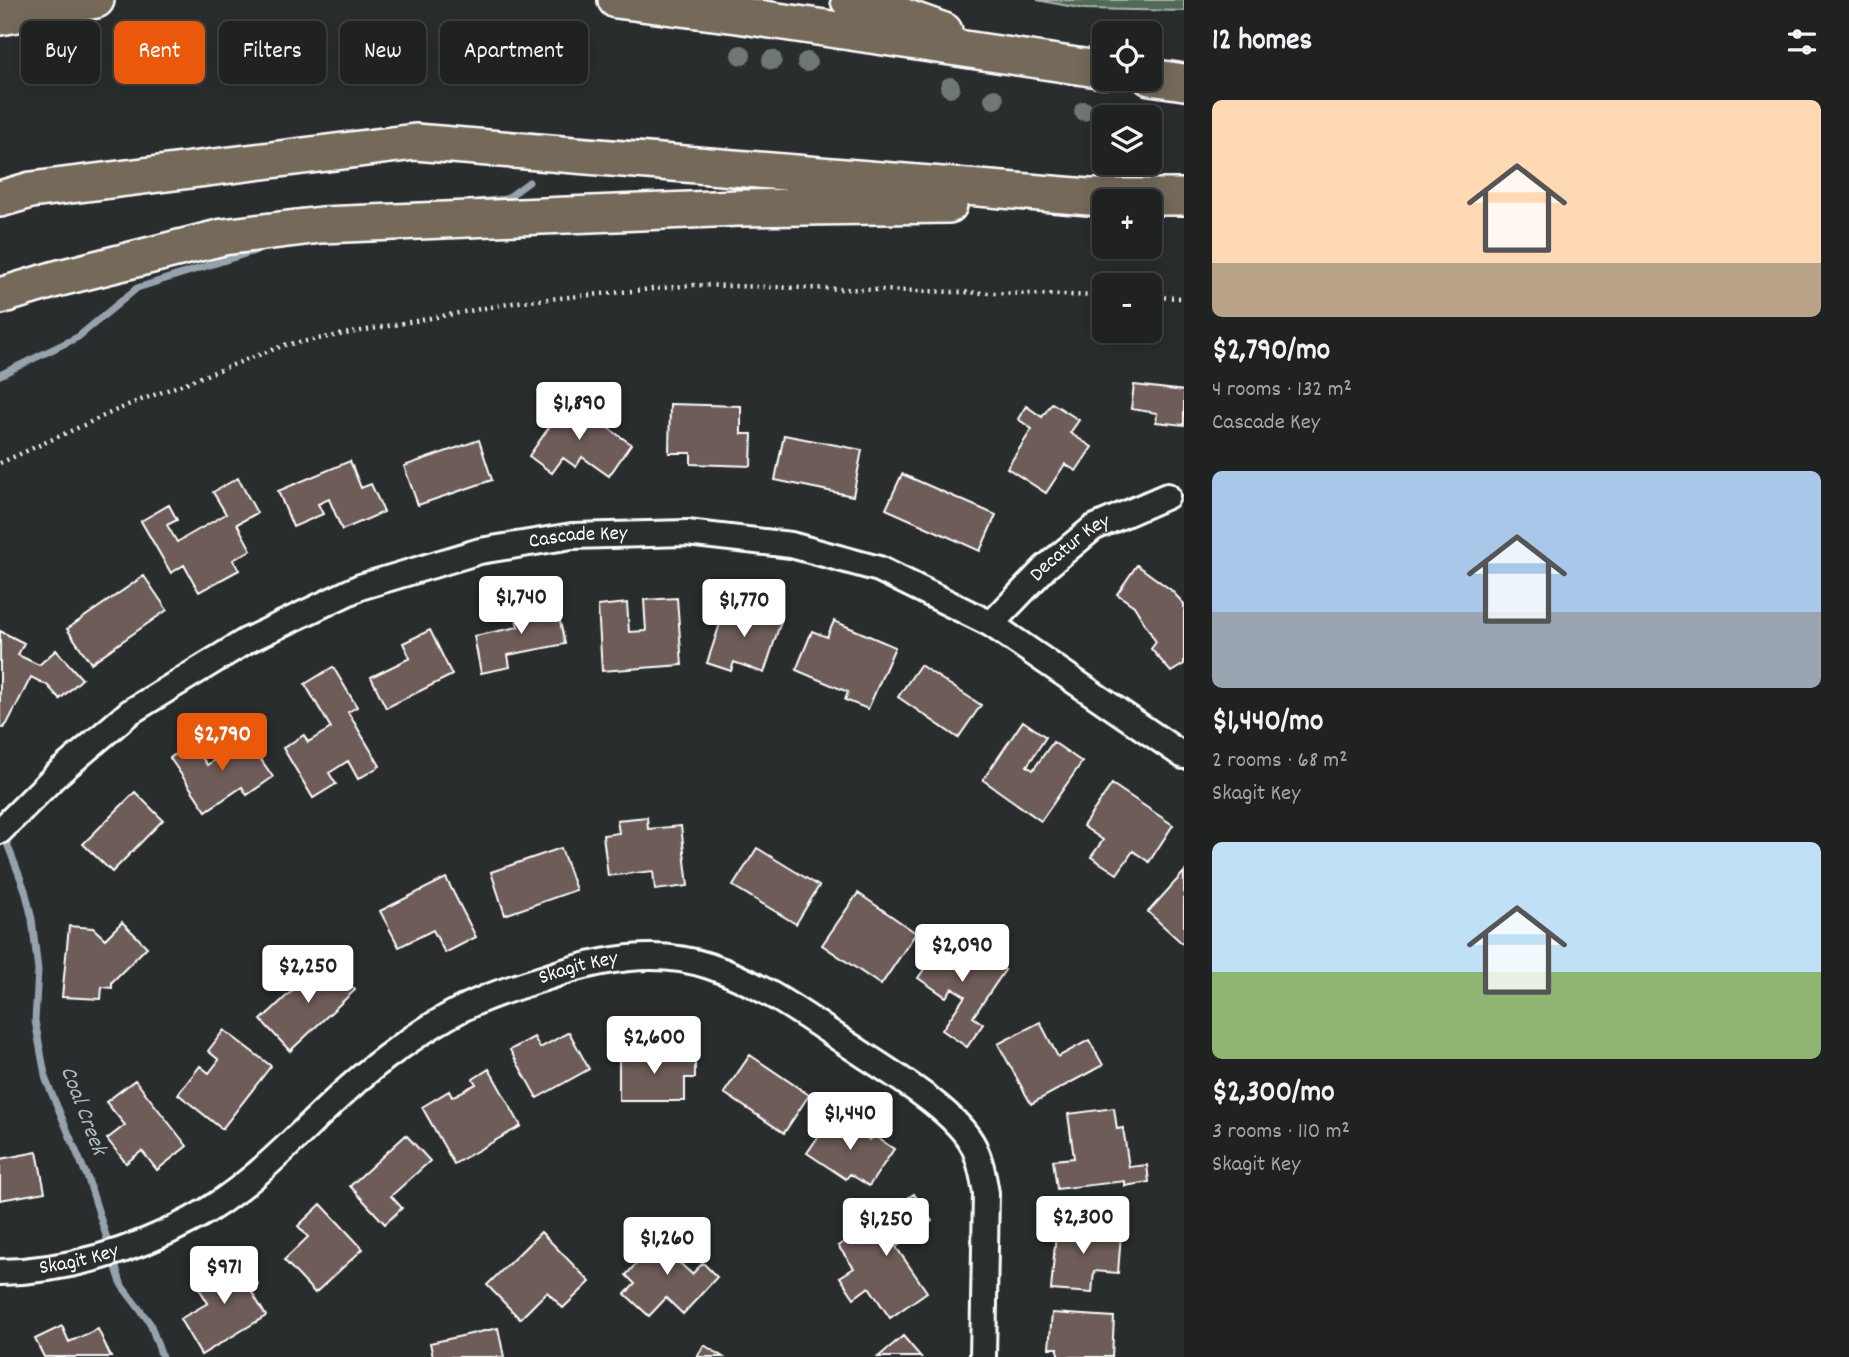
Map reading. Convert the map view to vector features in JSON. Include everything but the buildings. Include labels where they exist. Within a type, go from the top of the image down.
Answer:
[{"type":"highway","points":[[0,17],[96,0]]},
{"type":"highway","points":[[616,0],[1092,66]]},
{"type":"highway","points":[[849,0],[871,5],[967,39],[1092,65]]},
{"type":"highway","points":[[0,199],[31,190],[415,142],[1089,197],[1184,197]]},
{"type":"highway","points":[[0,296],[56,279],[223,237],[321,225],[738,208],[1024,204],[1040,193]]},
{"type":"street","name":"Decatur Key","points":[[991,624],[1046,567],[1093,528],[1167,496]]},
{"type":"street","name":"Cascade Key","points":[[7,823],[55,776],[130,712],[246,641],[360,587],[480,551],[572,536],[687,533],[791,545],[879,569],[991,624],[1184,756]]},
{"type":"street","name":"Skagit Key","points":[[0,1272],[61,1267],[147,1241],[192,1219],[232,1194],[383,1059],[435,1024],[480,1000],[570,969],[622,957],[664,957],[706,965],[745,980],[812,1020],[920,1093],[952,1120],[972,1145],[983,1170],[986,1192],[984,1357]]},
{"type":"path","points":[[0,463],[128,405],[285,345],[518,302],[694,285],[1092,296]]},
{"type":"path","points":[[1162,297],[1184,298]]},
{"type":"green space","points":[[1037,0],[1184,0],[1184,11],[1084,9]]},
{"type":"waterway","points":[[477,202],[506,199],[529,182]]},
{"type":"waterway","name":"Coal Creek","points":[[0,375],[78,337],[137,288],[261,249]]},
{"type":"waterway","name":"Coal Creek","points":[[3,833],[25,890],[32,919],[38,970],[35,1021],[46,1080],[88,1179],[122,1286],[150,1323],[162,1357]]}]
